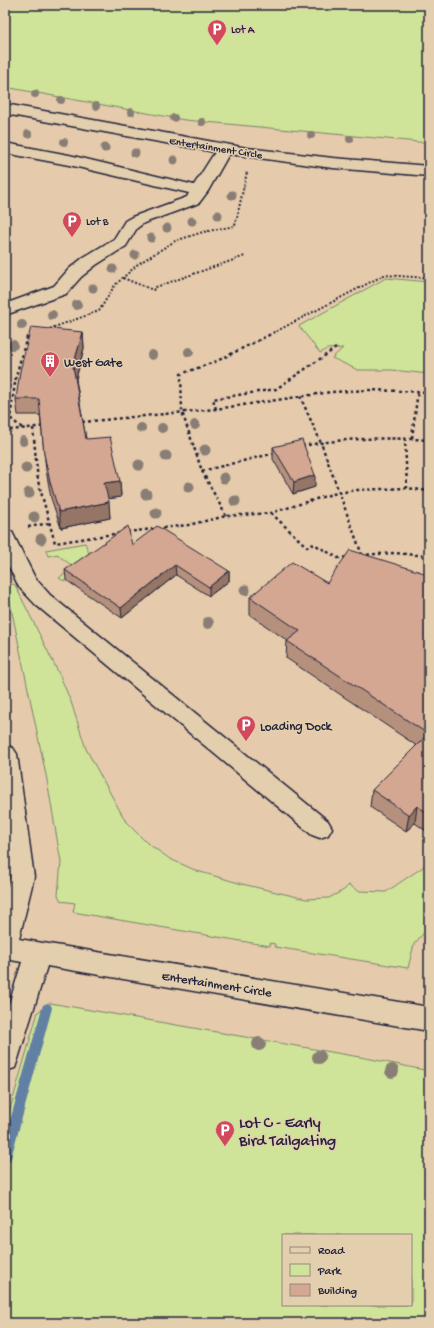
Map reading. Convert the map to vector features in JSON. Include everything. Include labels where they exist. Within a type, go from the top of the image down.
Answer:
[{"type":"street","name":"Entertainment Circle","points":[[5,109],[225,149],[333,163],[429,171]]},
{"type":"street","points":[[5,148],[69,160],[200,191]]},
{"type":"street","points":[[5,310],[60,290],[75,273],[90,261],[120,242],[134,222],[189,203],[200,191],[225,149]]},
{"type":"street","points":[[14,532],[26,582],[43,600],[320,828]]},
{"type":"street","points":[[5,947],[22,877],[6,767]]},
{"type":"street","name":"Entertainment Circle","points":[[5,947],[429,1019]]},
{"type":"street","points":[[5,1059],[38,953]]},
{"type":"path","points":[[41,332],[99,311],[115,286],[138,264],[175,241],[203,232],[235,226],[247,170]]},
{"type":"path","points":[[123,278],[153,290],[156,287],[246,256]]},
{"type":"path","points":[[226,516],[202,471],[182,412],[181,374],[224,357],[294,323],[384,275],[429,278]]},
{"type":"path","points":[[22,429],[10,418],[12,399],[16,376],[27,336],[34,334]]},
{"type":"path","points":[[216,409],[213,399],[276,389],[336,348]]},
{"type":"path","points":[[81,422],[216,409],[300,396],[370,390],[418,390],[429,392]]},
{"type":"path","points":[[412,438],[418,390]]},
{"type":"path","points":[[300,396],[320,443],[362,555]]},
{"type":"path","points":[[5,434],[11,430],[50,426]]},
{"type":"path","points":[[33,428],[38,481],[55,543],[83,537],[188,525],[226,516],[271,513],[339,493],[357,490],[408,488],[429,491]]},
{"type":"path","points":[[296,448],[320,443],[382,438],[412,438],[429,440]]},
{"type":"path","points":[[405,438],[408,488]]},
{"type":"path","points":[[202,471],[282,451]]},
{"type":"path","points":[[271,513],[307,547],[314,544],[338,558],[362,555],[416,553],[429,556]]},
{"type":"path","points":[[14,532],[50,523]]},
{"type":"green space","name":"Lot A","points":[[5,5],[429,5],[429,143],[185,120],[5,87]]},
{"type":"green space","points":[[386,278],[429,282],[429,374],[392,370],[358,370],[332,358],[343,348],[327,349],[320,353],[299,326]]},
{"type":"green space","points":[[85,543],[92,561],[64,581],[59,578],[74,567],[58,554],[48,556],[46,550]]},
{"type":"green space","points":[[12,584],[15,585],[61,678],[71,702],[86,749],[126,822],[147,843],[170,859],[197,871],[242,884],[306,899],[329,898],[344,890],[349,885],[358,891],[386,892],[426,865],[429,867],[429,927],[414,944],[408,968],[275,947],[275,944],[270,943],[270,946],[73,912],[75,903],[61,901],[58,895],[61,862],[47,780],[7,588]]},
{"type":"green space","name":"Lot C - Early Bird Tailgating","points":[[50,1003],[371,1059],[429,1071],[429,1323],[5,1323],[5,1127],[38,1012]]},
{"type":"building","points":[[31,327],[83,332],[73,366],[86,439],[110,437],[120,481],[104,483],[109,502],[59,512],[50,482],[44,454],[39,399],[16,399],[20,371]]},
{"type":"building","points":[[302,440],[315,475],[294,482],[273,447]]},
{"type":"building","points":[[128,526],[132,545],[157,526],[229,571],[209,587],[175,565],[121,608],[65,570]]},
{"type":"building","points":[[350,550],[421,572],[429,576],[429,814],[417,806],[409,815],[372,790],[428,734],[287,641],[300,631],[250,597],[292,562],[327,583]]},
{"type":"waterway","points":[[5,1158],[47,1008]]},
{"type":"place","name":"Lot A","points":[[217,46]]},
{"type":"place","name":"Lot B","points":[[72,238]]},
{"type":"place","name":"West Gate","points":[[50,378]]},
{"type":"place","name":"Loading Dock","points":[[246,742]]},
{"type":"place","name":"Lot C - Early Bird Tailgating","points":[[225,1147]]}]
